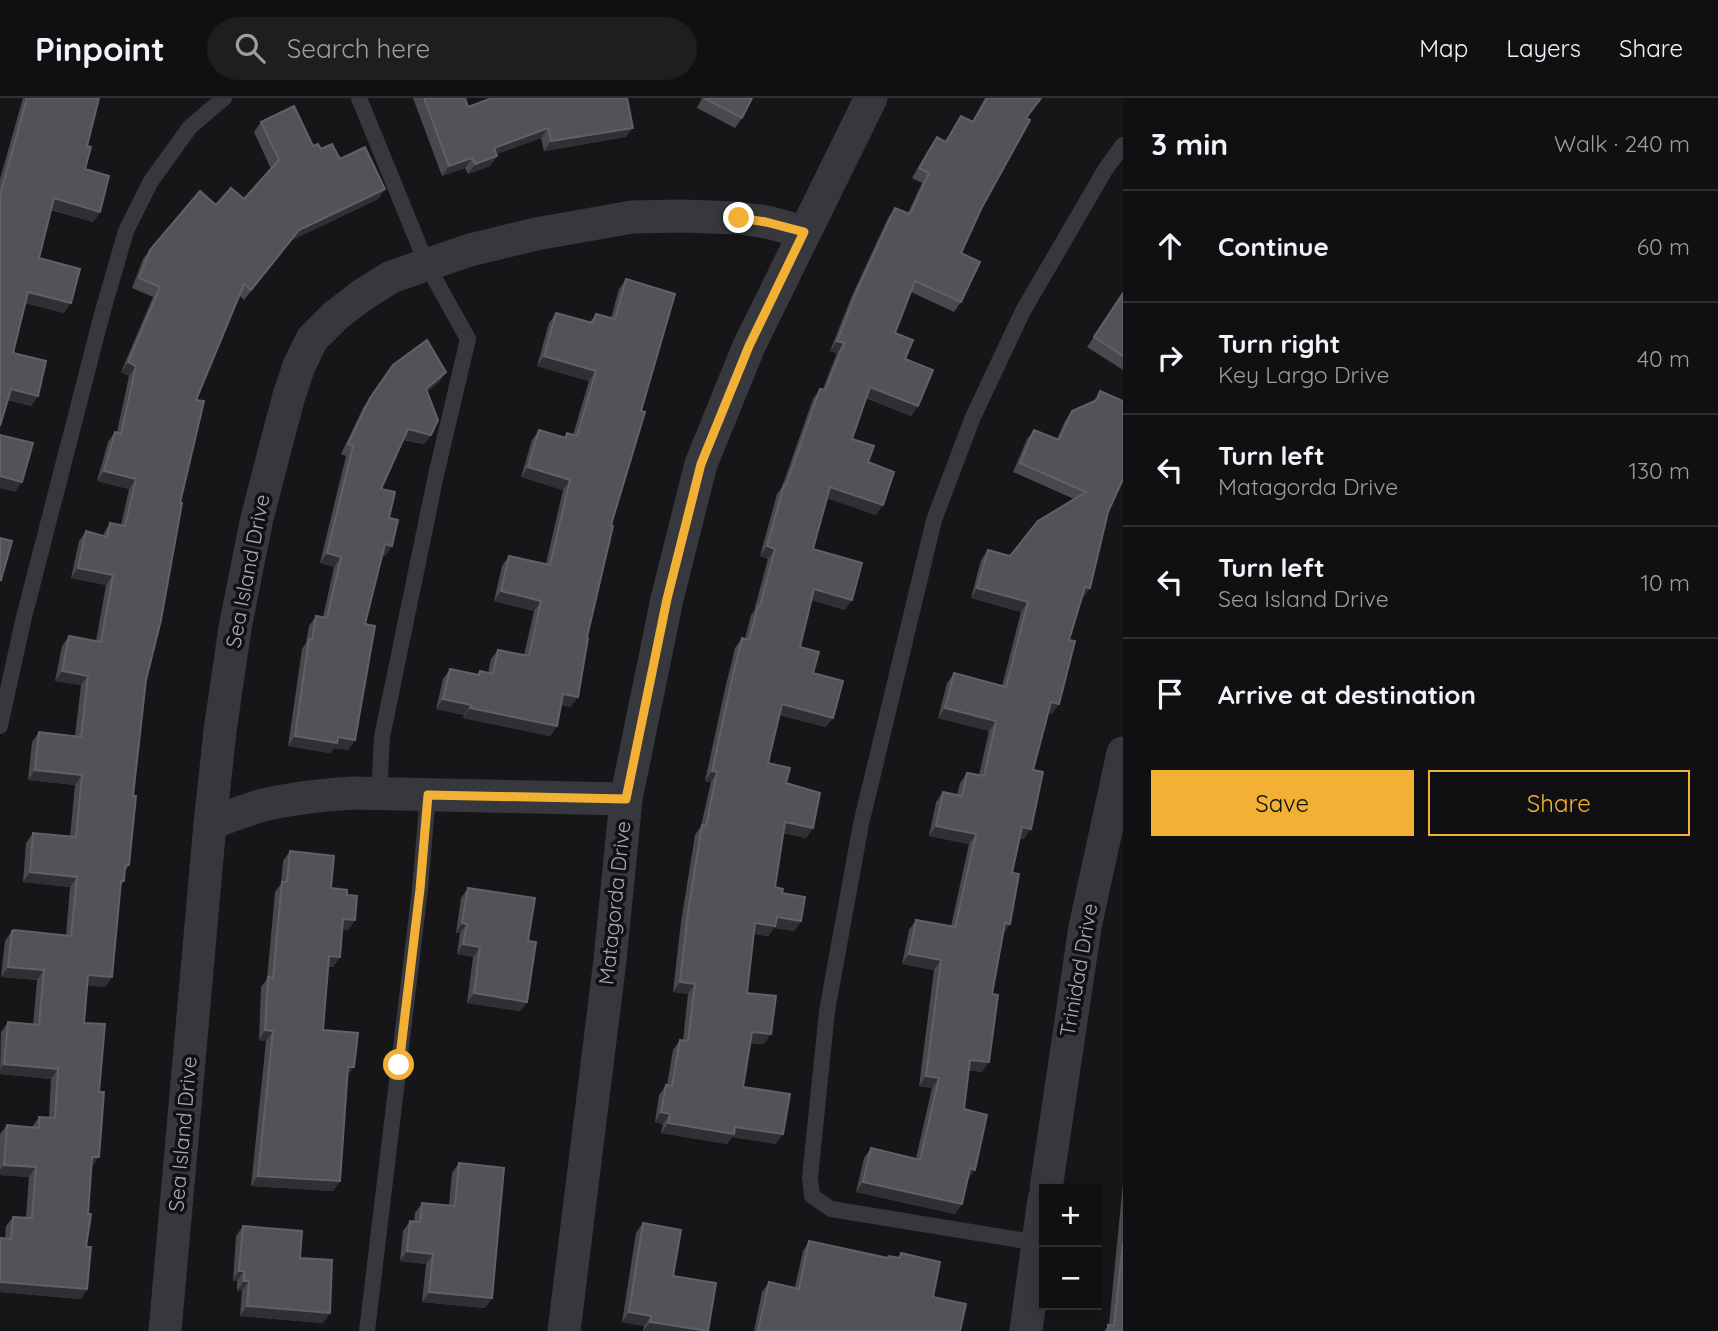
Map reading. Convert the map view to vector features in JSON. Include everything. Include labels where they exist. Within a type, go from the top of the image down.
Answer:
[{"type":"street","name":"Matagorda Drive","points":[[564,1331],[608,974],[626,799],[667,599],[701,464],[749,346],[871,98]]},
{"type":"street","name":"Sea Island Drive","points":[[165,1331],[220,730],[257,518],[299,366],[313,339],[335,316],[391,277],[470,250],[536,234],[632,217],[682,216],[739,218],[804,232]]},
{"type":"street","name":"Trinidad Drive","points":[[1047,1184],[1085,927],[1123,753]]},
{"type":"street","points":[[211,824],[266,805],[353,793],[626,799]]},
{"type":"street","points":[[1026,1331],[1039,1236]]},
{"type":"lane","points":[[0,726],[23,621],[126,231],[151,181],[190,127],[224,98]]},
{"type":"lane","points":[[359,98],[427,265],[468,338],[436,475],[383,737],[379,794]]},
{"type":"lane","points":[[1038,1243],[831,1209],[812,1196],[810,1177],[827,1011],[859,838],[934,520],[973,417],[1023,311],[1105,170],[1123,145]]},
{"type":"lane","points":[[367,1331],[420,889],[428,795]]},
{"type":"building","points":[[27,98],[99,98],[87,146],[91,147],[85,169],[109,176],[100,212],[54,198],[39,258],[80,269],[71,303],[28,292],[13,353],[46,361],[38,396],[11,389],[0,426],[0,195]]},
{"type":"building","points":[[424,98],[465,98],[468,107],[492,98],[627,98],[633,128],[551,141],[548,128],[494,148],[497,156],[475,164],[472,158],[449,166]]},
{"type":"building","points":[[704,98],[752,98],[742,118]]},
{"type":"building","points":[[987,98],[1041,98],[1026,118],[1030,120],[981,209],[961,253],[980,262],[961,302],[915,281],[895,333],[913,340],[905,359],[933,370],[918,406],[870,387],[852,439],[874,446],[868,462],[894,472],[883,505],[830,487],[813,549],[862,563],[852,600],[814,589],[800,647],[819,652],[813,673],[843,681],[833,718],[782,704],[768,763],[790,768],[786,783],[820,793],[813,828],[785,822],[775,887],[783,889],[782,893],[805,897],[801,921],[777,917],[775,926],[755,923],[747,993],[776,996],[771,1034],[752,1032],[743,1087],[790,1094],[783,1134],[735,1127],[734,1134],[668,1123],[670,1114],[661,1112],[666,1085],[672,1086],[680,1040],[688,1041],[695,984],[680,982],[702,825],[706,826],[717,772],[712,771],[742,638],[749,640],[775,549],[767,546],[784,485],[820,389],[825,390],[844,343],[837,341],[858,288],[895,208],[910,214],[929,173],[919,168],[937,137],[946,142],[961,116],[973,122]]},
{"type":"building","points":[[294,106],[313,146],[318,144],[321,149],[332,144],[340,159],[365,147],[385,189],[299,230],[251,290],[244,284],[196,400],[204,401],[180,503],[161,620],[146,680],[133,796],[136,796],[129,865],[125,865],[124,881],[121,881],[112,977],[88,975],[84,1023],[105,1024],[99,1092],[104,1092],[99,1157],[92,1157],[88,1214],[91,1214],[86,1247],[91,1247],[87,1289],[0,1282],[0,1238],[11,1239],[13,1217],[32,1218],[36,1167],[4,1165],[7,1125],[39,1128],[39,1117],[55,1118],[58,1069],[4,1064],[8,1022],[39,1025],[44,970],[8,967],[12,931],[71,936],[77,877],[30,872],[33,833],[76,837],[82,775],[35,770],[39,732],[81,737],[88,676],[62,671],[69,636],[101,642],[113,575],[78,568],[86,531],[107,537],[110,523],[125,526],[136,479],[104,471],[115,432],[121,434],[136,366],[128,362],[160,287],[139,278],[150,250],[200,191],[216,205],[231,188],[244,199],[279,160],[261,122]]},
{"type":"building","points":[[626,279],[675,294],[641,411],[645,412],[611,525],[613,526],[587,637],[578,697],[563,694],[557,726],[470,708],[471,705],[443,699],[450,669],[479,675],[480,671],[493,674],[498,650],[529,656],[541,601],[501,591],[509,556],[550,565],[570,480],[528,467],[539,430],[566,438],[567,433],[577,436],[596,371],[544,356],[556,313],[593,323],[596,314],[615,319]]},
{"type":"building","points":[[1123,293],[1123,356],[1094,337]]},
{"type":"building","points":[[427,340],[446,372],[426,389],[438,420],[431,435],[408,429],[381,489],[395,492],[389,518],[398,520],[392,546],[385,544],[365,624],[375,626],[355,740],[338,737],[337,743],[295,736],[309,639],[312,640],[316,616],[327,618],[341,557],[327,553],[353,446],[348,444],[370,398],[393,365]]},
{"type":"building","points":[[1100,391],[1123,401],[1123,479],[1108,512],[1090,588],[1085,587],[1069,640],[1075,641],[1059,704],[1051,702],[1033,770],[1043,772],[1031,829],[1022,827],[1012,873],[1019,874],[1010,924],[1005,923],[992,994],[998,995],[989,1062],[970,1060],[964,1109],[987,1115],[975,1170],[970,1168],[962,1204],[863,1182],[871,1148],[920,1160],[939,1078],[926,1076],[941,960],[909,954],[916,920],[955,927],[976,834],[936,826],[943,792],[962,796],[967,773],[984,776],[996,721],[945,708],[954,673],[1006,687],[1028,602],[977,588],[988,550],[1010,556],[1038,521],[1086,492],[1020,463],[1034,430],[1059,440],[1072,411],[1097,400]]},
{"type":"building","points":[[0,435],[33,443],[22,482],[0,476]]},
{"type":"building","points":[[0,538],[12,541],[1,580],[0,579]]},
{"type":"building","points":[[290,851],[334,856],[331,888],[347,890],[347,895],[357,896],[355,920],[343,919],[340,957],[329,956],[323,1030],[358,1033],[354,1067],[348,1067],[340,1181],[258,1176],[273,1031],[265,1030],[268,977],[273,978],[282,882],[287,882]]},
{"type":"building","points":[[468,888],[535,898],[528,941],[536,942],[527,1002],[474,993],[480,947],[463,944],[467,924],[462,923]]},
{"type":"building","points":[[459,1163],[504,1168],[492,1298],[429,1292],[433,1254],[407,1251],[410,1221],[420,1222],[422,1203],[455,1206]]},
{"type":"building","points":[[643,1223],[681,1230],[673,1276],[716,1283],[708,1331],[650,1322],[651,1316],[629,1312]]},
{"type":"building","points":[[243,1226],[302,1231],[300,1258],[332,1260],[330,1313],[247,1306],[249,1281],[244,1281],[244,1271],[239,1271]]},
{"type":"building","points":[[809,1241],[888,1258],[900,1258],[901,1253],[940,1262],[933,1297],[966,1304],[960,1331],[758,1331],[769,1282],[799,1289]]},
{"type":"building","points":[[1123,1242],[1123,1331],[1108,1331],[1108,1325],[1114,1326]]},
{"type":"route","points":[[399,1065],[428,795],[626,799],[667,599],[701,464],[749,346],[804,232],[739,218]]}]
